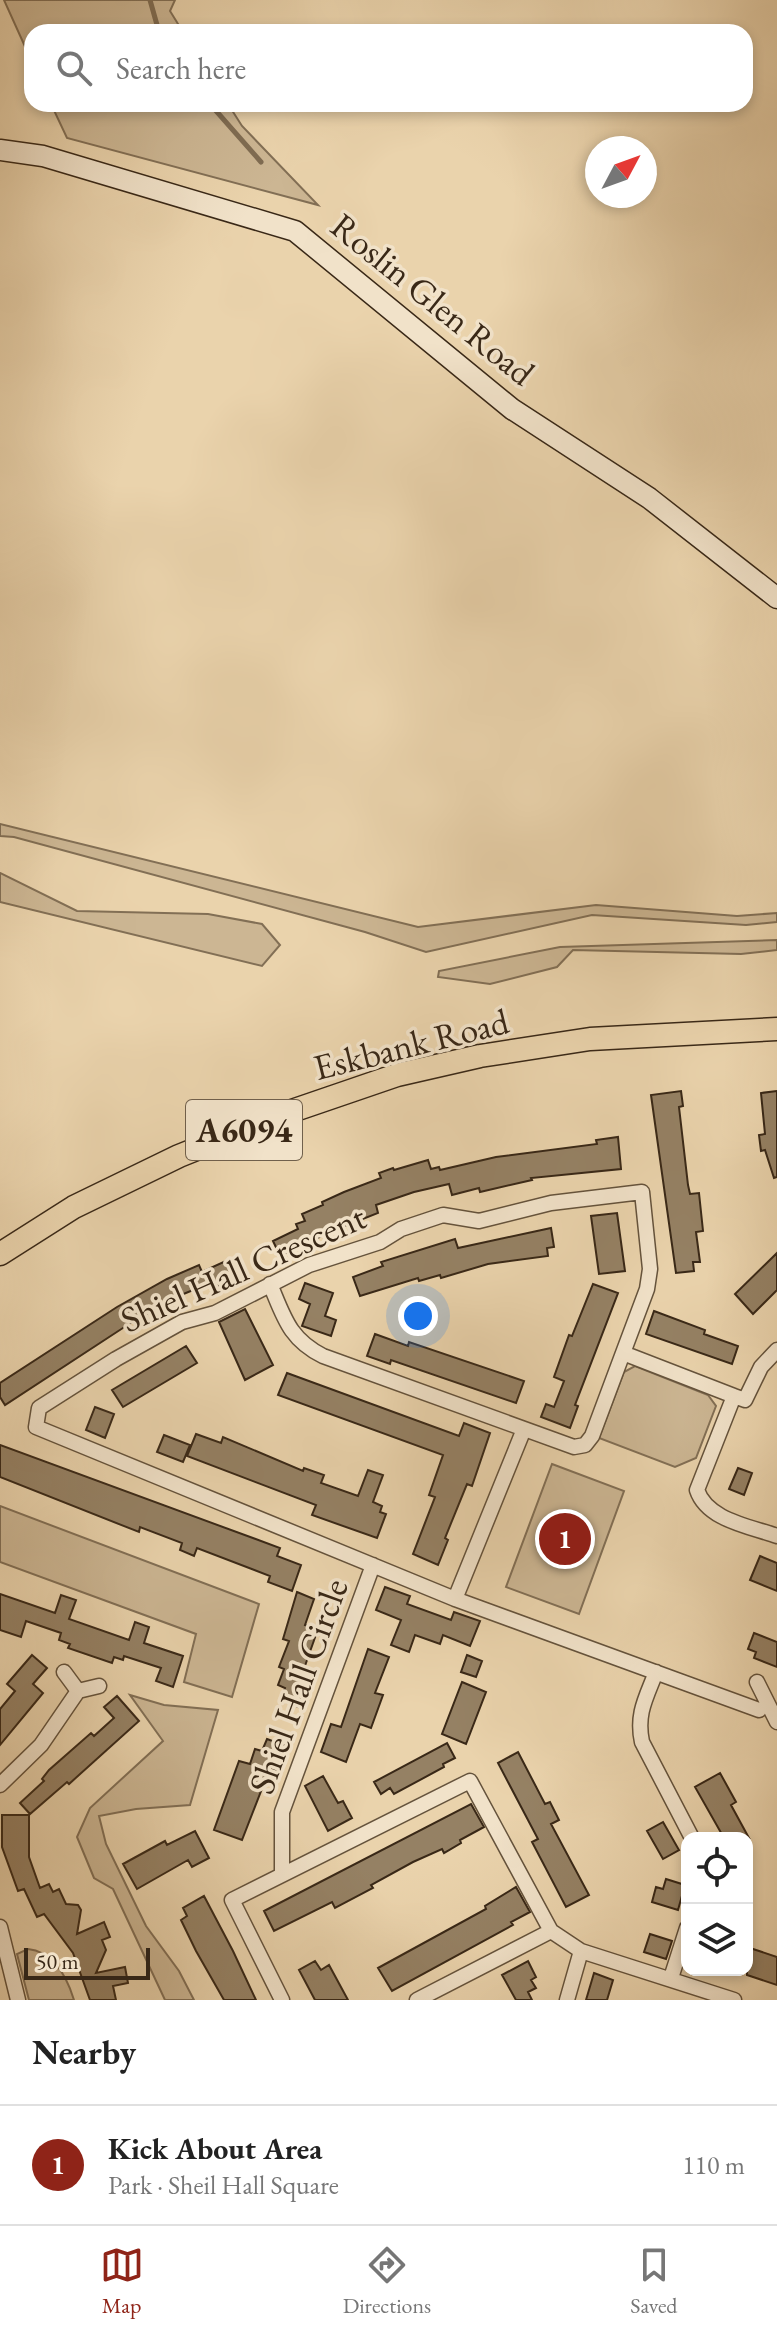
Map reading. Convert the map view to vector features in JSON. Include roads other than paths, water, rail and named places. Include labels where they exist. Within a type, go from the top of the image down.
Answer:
[{"type":"main road","name":"Roslin Glen Road","points":[[0,150],[43,156],[295,231],[512,409],[649,498],[777,598]]},
{"type":"main road","name":"Eskbank Road","points":[[0,1254],[74,1207],[179,1156],[286,1113],[397,1075],[480,1056],[590,1039],[777,1029]]},
{"type":"street","name":"Shiel Hall Crescent","points":[[623,1353],[647,1289],[650,1269],[642,1192],[551,1203],[479,1221],[443,1215],[401,1229],[380,1242],[309,1265],[215,1313],[182,1322],[39,1408],[36,1427],[455,1599],[759,1710]]},
{"type":"street","points":[[270,1284],[287,1324],[305,1347],[574,1447],[585,1445],[592,1436],[623,1353],[745,1400],[761,1367],[777,1350]]},
{"type":"street","points":[[734,1396],[697,1490],[701,1502],[715,1514],[777,1536]]},
{"type":"street","points":[[455,1599],[524,1429]]},
{"type":"street","name":"Shiel Hall Circle","points":[[282,1875],[282,1812],[373,1565]]},
{"type":"street","points":[[64,1672],[78,1691]]},
{"type":"street","points":[[656,1672],[639,1716],[642,1742],[689,1832]]},
{"type":"street","points":[[757,1682],[777,1720]]},
{"type":"street","points":[[0,1785],[41,1745],[78,1691],[99,1686]]},
{"type":"street","points":[[282,2000],[232,1900],[470,1781],[551,1931],[581,1951],[734,2000]]},
{"type":"street","points":[[0,1927],[18,2000]]},
{"type":"street","points":[[417,2000],[551,1931]]},
{"type":"street","points":[[671,1978],[681,1947]]},
{"type":"street","points":[[567,2000],[581,1951]]},
{"type":"waterway","points":[[150,0],[157,24]]},
{"type":"waterway","points":[[217,112],[261,162]]},
{"type":"place","name":"Kick About Area","points":[[565,1539]]}]
